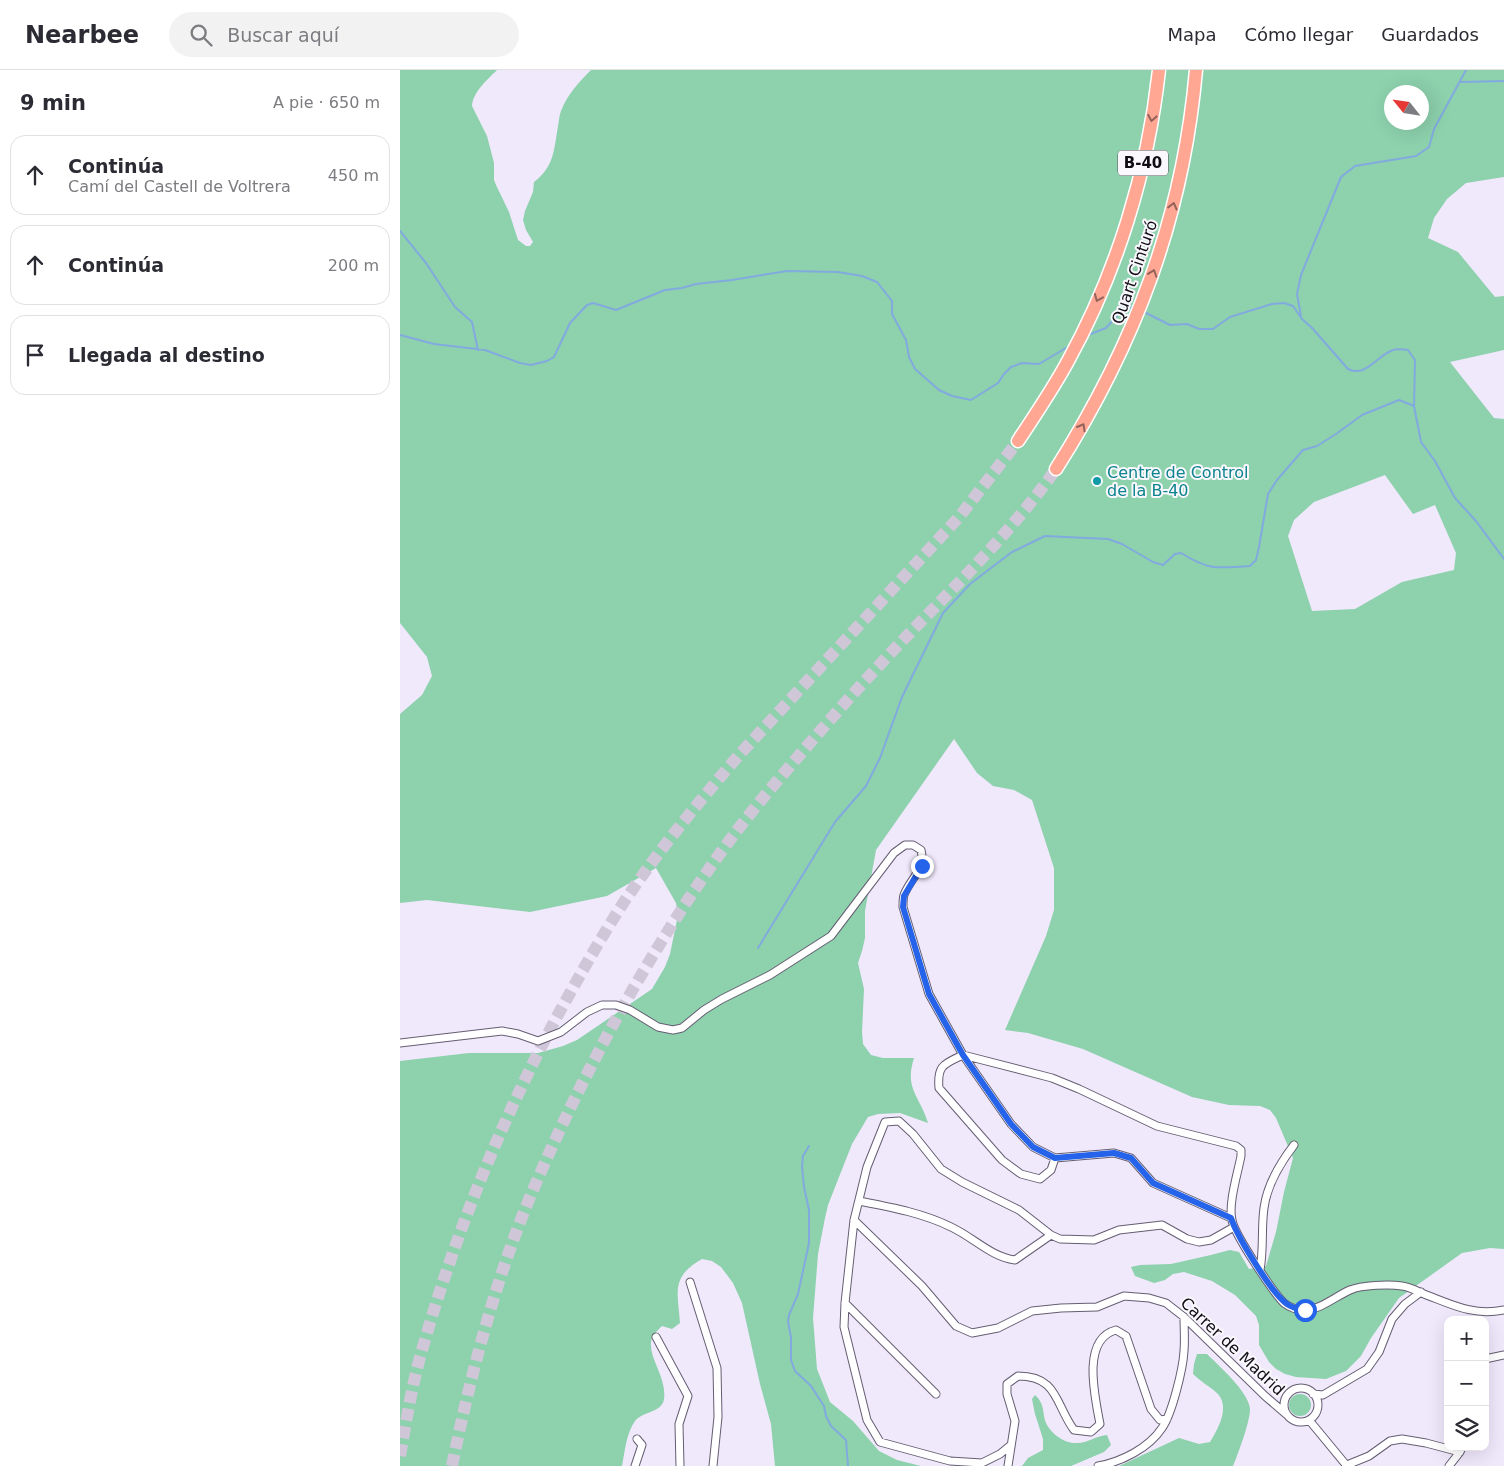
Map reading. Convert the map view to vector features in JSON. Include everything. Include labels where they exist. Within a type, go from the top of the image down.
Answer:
[{"type":"highway","name":"Quart Cinturó","points":[[1018,441],[1038,411],[1080,337],[1116,253],[1140,175],[1151,124],[1159,70]]},
{"type":"highway","name":"Quart Cinturó","points":[[1056,469],[1085,422],[1115,366],[1141,306],[1160,253],[1179,181],[1196,70]]},
{"type":"street","points":[[400,1043],[502,1032],[518,1034],[538,1041],[561,1032],[587,1012],[602,1005],[616,1005],[630,1010],[658,1026],[673,1030],[682,1028],[704,1010],[770,975],[831,936],[894,853],[905,845],[914,844],[922,850],[922,866],[904,896],[903,907],[929,994],[963,1055],[1011,1124],[1033,1147],[1055,1158],[1114,1153],[1131,1158],[1153,1183],[1231,1218]]},
{"type":"street","points":[[1055,1158],[1052,1170],[1040,1179],[1021,1174],[1002,1160],[938,1088],[937,1074],[946,1063],[963,1055],[1052,1078],[1157,1126],[1236,1146],[1241,1150],[1241,1156],[1231,1218],[1234,1227],[1260,1270],[1285,1303],[1293,1308],[1305,1310],[1317,1307],[1352,1289],[1385,1285],[1403,1286],[1464,1309],[1488,1313],[1504,1310]]},
{"type":"street","points":[[1011,1445],[1000,1454],[982,1463],[950,1461],[880,1442],[867,1420],[844,1327],[845,1303],[854,1220],[868,1167],[885,1122],[898,1121],[913,1134],[941,1169],[962,1182],[1018,1210],[1051,1235],[1060,1239],[1094,1240],[1119,1230],[1162,1226],[1187,1239],[1199,1242],[1211,1240],[1234,1227]]},
{"type":"street","points":[[1260,1270],[1263,1251],[1264,1206],[1280,1163],[1294,1144]]},
{"type":"street","points":[[859,1201],[906,1211],[951,1226],[1004,1259],[1016,1260],[1051,1235]]},
{"type":"street","name":"Carrer de Madrid","points":[[854,1220],[922,1286],[956,1326],[972,1333],[998,1328],[1032,1311],[1096,1307],[1124,1296],[1149,1298],[1166,1303],[1184,1317],[1286,1414]]},
{"type":"street","points":[[690,1282],[717,1368],[718,1417],[713,1466]]},
{"type":"street","points":[[1313,1394],[1323,1394],[1367,1369],[1379,1352],[1392,1319],[1405,1304],[1421,1292]]},
{"type":"street","points":[[845,1303],[936,1394]]},
{"type":"street","points":[[1098,1466],[1122,1458],[1142,1447],[1156,1436],[1163,1427],[1175,1393],[1184,1352],[1184,1317]]},
{"type":"street","points":[[1008,1466],[1015,1421],[1007,1394],[1007,1384],[1018,1376],[1032,1376],[1052,1388],[1067,1421],[1074,1430],[1090,1432],[1100,1424],[1095,1395],[1093,1360],[1099,1342],[1107,1333],[1116,1330],[1126,1336],[1151,1410],[1160,1420],[1167,1419]]},
{"type":"street","points":[[656,1337],[688,1396],[680,1424],[680,1466]]},
{"type":"street","points":[[1489,1358],[1504,1356]]},
{"type":"street","points":[[1304,1388],[1313,1394],[1316,1398],[1317,1408],[1309,1420],[1294,1421],[1286,1414],[1284,1403],[1288,1394],[1293,1390],[1304,1388]]},
{"type":"street","points":[[1309,1420],[1347,1466],[1369,1456],[1390,1442],[1402,1439],[1444,1447]]},
{"type":"street","points":[[635,1466],[642,1445],[637,1439]]},
{"type":"street","points":[[1449,1466],[1460,1451]]},
{"type":"green space","points":[[400,70],[497,70],[478,91],[472,106],[487,136],[494,163],[494,180],[509,212],[518,240],[526,246],[530,246],[533,242],[523,220],[533,192],[534,182],[546,170],[552,157],[560,115],[564,105],[574,89],[591,70],[1504,70],[1504,177],[1466,183],[1447,199],[1434,218],[1428,238],[1458,252],[1495,297],[1504,296],[1504,350],[1450,362],[1494,418],[1504,419],[1504,1249],[1490,1248],[1462,1253],[1399,1298],[1361,1356],[1346,1371],[1326,1379],[1296,1377],[1276,1369],[1269,1362],[1259,1345],[1259,1325],[1256,1316],[1235,1295],[1212,1281],[1184,1272],[1173,1274],[1165,1280],[1154,1283],[1135,1276],[1131,1267],[1171,1264],[1230,1250],[1239,1252],[1249,1269],[1266,1266],[1293,1158],[1276,1118],[1270,1110],[1260,1106],[1229,1105],[1192,1097],[1083,1049],[1028,1033],[1005,1030],[1046,936],[1054,910],[1054,868],[1032,800],[1014,790],[993,786],[977,773],[954,739],[876,850],[865,911],[865,938],[858,963],[864,989],[863,1044],[871,1055],[883,1058],[914,1058],[911,1069],[912,1085],[928,1123],[900,1113],[878,1114],[868,1117],[852,1144],[828,1205],[825,1218],[818,1254],[813,1318],[817,1369],[830,1402],[853,1421],[879,1451],[897,1460],[921,1466],[775,1466],[771,1424],[742,1303],[733,1283],[721,1267],[712,1261],[702,1259],[685,1272],[680,1279],[678,1294],[680,1323],[672,1329],[662,1326],[655,1333],[651,1342],[653,1355],[663,1384],[663,1404],[635,1421],[628,1437],[622,1466],[400,1466],[400,1061],[469,1053],[538,1053],[577,1040],[652,989],[670,954],[678,915],[676,903],[656,868],[607,896],[530,912],[427,900],[400,903],[400,714],[422,695],[432,676],[427,657],[400,623]],"holes":[[[1385,475],[1413,514],[1435,505],[1456,553],[1454,570],[1402,582],[1355,609],[1312,611],[1288,536],[1294,520],[1314,502]]]},
{"type":"green space","points":[[1197,1354],[1207,1354],[1239,1387],[1248,1402],[1250,1409],[1248,1422],[1233,1466],[1119,1466],[1179,1438],[1199,1444],[1210,1442],[1221,1418],[1223,1406],[1218,1394],[1193,1374]]},
{"type":"green space","points":[[1300,1394],[1310,1401],[1311,1405],[1304,1415],[1300,1416],[1290,1409],[1289,1405],[1296,1395]]},
{"type":"green space","points":[[1035,1395],[1042,1405],[1048,1427],[1059,1438],[1077,1443],[1107,1435],[1111,1445],[1104,1452],[1071,1466],[1022,1466],[1028,1458],[1043,1450],[1043,1439],[1032,1399]]},
{"type":"waterway","points":[[1301,316],[1297,294],[1301,275],[1341,177],[1355,166],[1416,156],[1429,147],[1434,129],[1466,70]]},
{"type":"waterway","points":[[1461,82],[1504,81]]},
{"type":"waterway","points":[[400,231],[426,263],[455,307],[472,322],[478,350]]},
{"type":"waterway","points":[[400,335],[434,344],[485,350],[520,363],[531,365],[554,357],[570,323],[587,305],[593,303],[616,310],[665,290],[787,271],[838,272],[862,276],[877,282],[892,301],[892,314],[906,340],[909,357],[915,369],[939,390],[952,396],[971,400],[998,383],[1011,367],[1022,363],[1039,364],[1071,345]]},
{"type":"waterway","points":[[1144,312],[1170,325],[1187,324],[1199,329],[1213,329],[1230,317],[1272,304],[1284,303],[1293,306],[1302,319],[1348,369],[1360,371],[1366,369],[1393,350],[1408,350],[1415,360],[1414,406],[1421,442],[1435,461],[1455,498],[1476,521],[1504,559]]},
{"type":"waterway","points":[[1088,335],[1106,328],[1124,308],[1135,307]]},
{"type":"waterway","points":[[758,948],[835,822],[866,786],[880,758],[902,697],[943,613],[970,584],[1012,552],[1045,536],[1108,539],[1122,544],[1153,562],[1163,565],[1175,554],[1181,553],[1207,566],[1250,566],[1256,560],[1268,494],[1277,480],[1303,450],[1317,446],[1362,415],[1399,400],[1414,406]]},
{"type":"waterway","points":[[809,1146],[803,1156],[802,1166],[809,1210],[809,1243],[798,1294],[789,1315],[791,1360],[795,1371],[811,1386],[824,1406],[831,1426],[846,1440],[848,1466]]},
{"type":"tunnel","points":[[400,1456],[421,1354],[438,1297],[467,1213],[501,1131],[539,1050],[606,931],[649,866],[739,755],[960,516],[1018,441]]},
{"type":"tunnel","points":[[452,1466],[485,1330],[517,1229],[565,1118],[605,1040],[648,963],[713,864],[748,816],[873,672],[1014,523],[1056,469]]},
{"type":"place","name":"Centre de Control de la B-40","points":[[1097,481]]},
{"type":"route","points":[[922,866],[904,896],[903,907],[929,994],[963,1055],[1011,1124],[1033,1147],[1055,1158],[1114,1153],[1131,1158],[1153,1183],[1231,1218],[1234,1227],[1260,1270],[1285,1303],[1293,1308],[1305,1310]]}]
